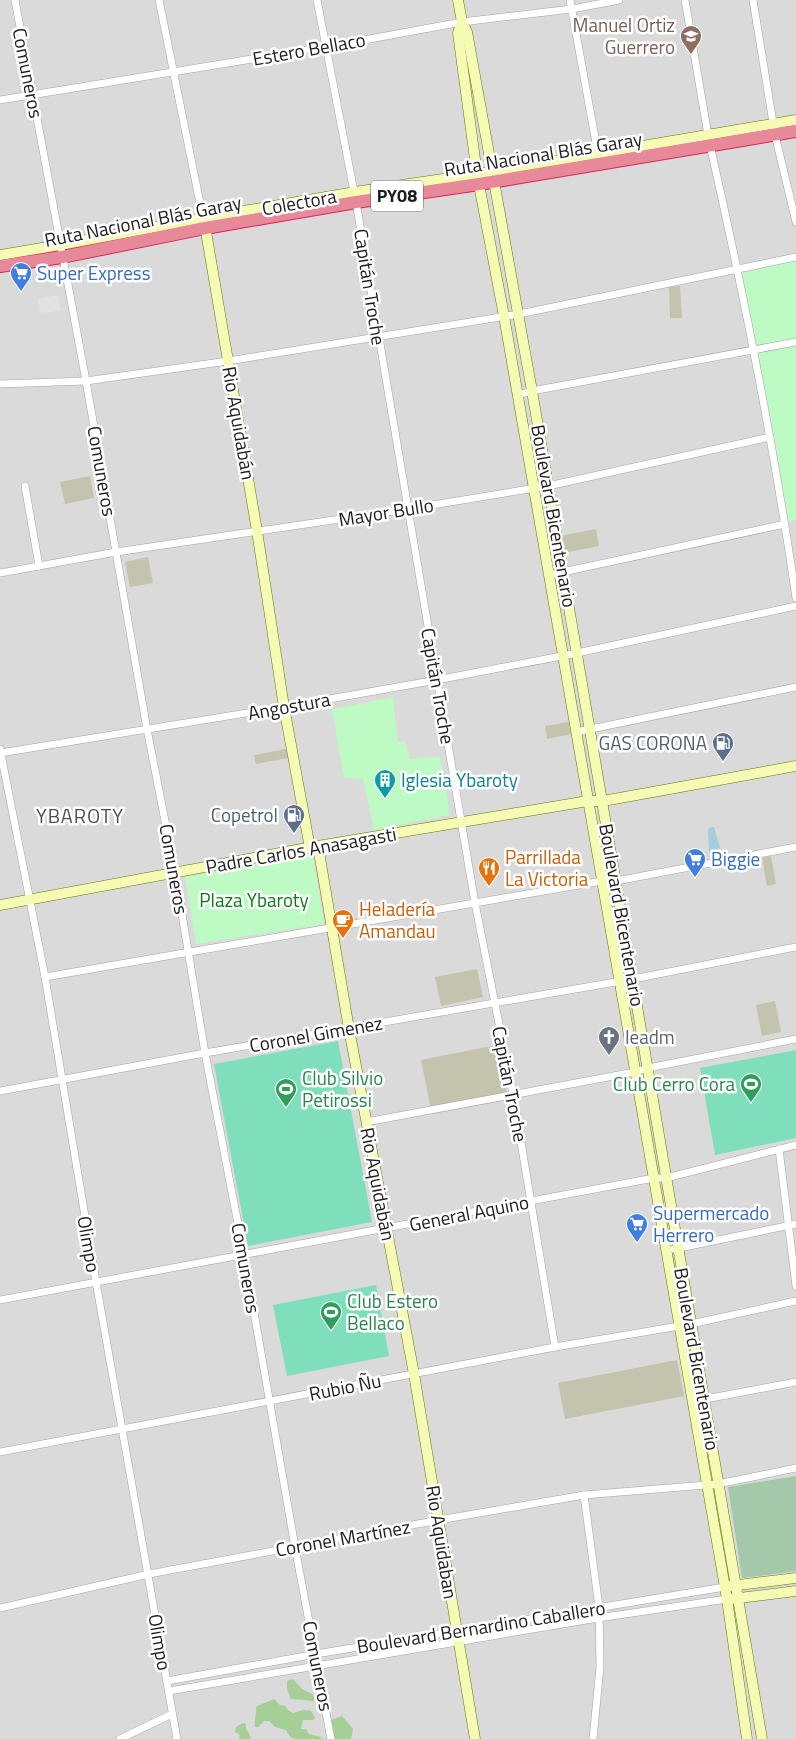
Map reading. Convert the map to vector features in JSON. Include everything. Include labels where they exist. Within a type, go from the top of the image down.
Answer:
[{"type":"highway","name":"Ruta Nacional Blás Garay","points":[[0,266],[61,251],[204,223],[355,197],[478,179],[774,130],[796,131]]},
{"type":"main road","points":[[458,0],[462,22]]},
{"type":"main road","name":"Boulevard Bicentenario","points":[[462,22],[467,32],[519,314],[704,1399],[718,1484],[746,1739]]},
{"type":"main road","name":"Boulevard Bicentenario","points":[[462,22],[458,33],[478,179],[518,395],[707,1485],[730,1586]]},
{"type":"main road","points":[[774,130],[796,120]]},
{"type":"main road","points":[[493,176],[598,154],[709,140]]},
{"type":"main road","name":"Rio Aquidabán","points":[[204,223],[257,531],[284,707],[331,927],[414,1374]]},
{"type":"main road","points":[[0,255],[61,251]]},
{"type":"main road","name":"Padre Carlos Anasagasti","points":[[0,905],[314,847],[588,801],[603,801],[796,766]]},
{"type":"main road","name":"Rio Aquidaban","points":[[414,1374],[475,1739]]},
{"type":"main road","name":"Boulevard Bernardino Caballero","points":[[730,1586],[796,1578]]},
{"type":"main road","name":"Boulevard Bernardino Caballero","points":[[732,1599],[796,1591]]},
{"type":"main road","name":"Boulevard Bicentenario","points":[[732,1599],[762,1739]]},
{"type":"street","name":"Comuneros","points":[[15,0],[86,381],[147,729],[175,872],[205,1053],[244,1256],[331,1739]]},
{"type":"street","name":"Rio Aquidabán","points":[[159,0],[204,223]]},
{"type":"street","name":"Capitán Troche","points":[[316,0],[355,197],[461,822],[513,1094],[555,1347]]},
{"type":"street","points":[[570,0],[598,154]]},
{"type":"street","name":"Estero Bellaco","points":[[0,100],[326,47],[462,22],[572,9],[619,0]]},
{"type":"street","points":[[685,0],[709,140],[738,269],[770,437],[796,598]]},
{"type":"street","points":[[753,0],[774,130],[796,222]]},
{"type":"street","points":[[0,384],[86,381],[379,337],[519,314],[796,256]]},
{"type":"street","points":[[518,395],[796,342]]},
{"type":"street","name":"Mayor Bullo","points":[[0,572],[116,552],[408,509],[548,486],[770,437]]},
{"type":"street","points":[[25,486],[39,566]]},
{"type":"street","points":[[549,575],[785,524]]},
{"type":"street","name":"Angostura","points":[[0,752],[284,707],[437,680],[577,653],[796,606]]},
{"type":"street","points":[[576,732],[796,687]]},
{"type":"street","name":"Olimpo","points":[[0,752],[45,977],[96,1282],[177,1739]]},
{"type":"street","points":[[45,977],[475,902],[602,881],[616,882],[796,847]]},
{"type":"street","name":"Coronel Gimenez","points":[[0,1091],[205,1053],[633,980],[796,947]]},
{"type":"street","points":[[366,1122],[635,1072],[796,1039]]},
{"type":"street","name":"General Aquino","points":[[0,1300],[654,1178],[666,1178],[796,1146]]},
{"type":"street","points":[[779,1149],[792,1224],[796,1286]]},
{"type":"street","points":[[666,1251],[792,1224]]},
{"type":"street","name":"Rubio Ñu","points":[[0,1452],[555,1347],[691,1324],[796,1302]]},
{"type":"street","points":[[692,1401],[796,1382]]},
{"type":"street","name":"Coronel Martínez","points":[[0,1608],[149,1574],[439,1520],[584,1495],[718,1484],[796,1468]]},
{"type":"street","points":[[584,1495],[599,1607],[600,1667],[593,1739]]},
{"type":"street","name":"Boulevard Bernardino Caballero","points":[[167,1681],[457,1630],[730,1586]]},
{"type":"street","name":"Boulevard Bernardino Caballero","points":[[169,1691],[598,1618],[732,1599]]},
{"type":"street","points":[[120,1739],[172,1714]]},
{"type":"shaded area","points":[[0,0],[796,0],[796,1739],[0,1739]]},
{"type":"shaded area","points":[[680,286],[682,318],[670,318],[669,287]]},
{"type":"shaded area","points":[[58,295],[61,310],[41,314],[38,299]]},
{"type":"shaded area","points":[[90,476],[94,498],[65,504],[60,482]]},
{"type":"shaded area","points":[[596,529],[599,546],[564,553],[560,536]]},
{"type":"shaded area","points":[[148,557],[153,583],[130,587],[125,562]]},
{"type":"shaded area","points":[[569,722],[571,734],[547,739],[545,726]]},
{"type":"shaded area","points":[[286,749],[288,758],[256,764],[254,755]]},
{"type":"shaded area","points":[[771,856],[776,884],[767,886],[762,858]]},
{"type":"shaded area","points":[[477,969],[483,997],[441,1006],[435,977]]},
{"type":"shaded area","points":[[775,1001],[781,1032],[762,1036],[756,1005]]},
{"type":"shaded area","points":[[497,1045],[508,1100],[432,1114],[421,1060]]},
{"type":"shaded area","points":[[677,1360],[684,1396],[565,1419],[558,1383]]},
{"type":"green space","points":[[796,261],[796,520],[787,522],[741,273]]},
{"type":"green space","points":[[393,697],[398,742],[405,742],[410,759],[440,756],[450,815],[374,830],[363,779],[344,778],[332,709]]},
{"type":"green space","name":"Plaza Ybaroty","points":[[313,856],[324,924],[196,944],[185,877]]},
{"type":"green space","points":[[338,1041],[372,1222],[248,1246],[214,1064]]},
{"type":"green space","name":"Club Cerro Cora","points":[[796,1050],[796,1138],[715,1155],[700,1068]]},
{"type":"green space","name":"Club Estero Bellaco","points":[[376,1285],[389,1356],[287,1376],[273,1305]]},
{"type":"green space","points":[[796,1476],[796,1571],[742,1578],[728,1487]]},
{"type":"green space","points":[[292,1679],[301,1688],[312,1694],[315,1698],[314,1701],[291,1699],[287,1689],[287,1681]]},
{"type":"green space","points":[[274,1699],[293,1713],[303,1710],[311,1711],[315,1718],[313,1720],[303,1720],[301,1729],[306,1729],[309,1734],[321,1737],[322,1739],[296,1739],[290,1737],[286,1730],[275,1727],[269,1721],[264,1721],[258,1727],[255,1727],[256,1707]]},
{"type":"green space","points":[[342,1716],[353,1729],[351,1739],[335,1739],[331,1720]]},
{"type":"green space","points":[[243,1723],[246,1724],[246,1729],[251,1739],[239,1739],[240,1735],[235,1732],[236,1727]]},
{"type":"water","points":[[714,827],[720,848],[709,853],[708,831],[709,828]]},
{"type":"place","name":"Manuel Ortiz Guerrero","points":[[691,55]]},
{"type":"place","name":"Super Express","points":[[21,292]]},
{"type":"place","name":"GAS CORONA","points":[[723,762]]},
{"type":"place","name":"Iglesia Ybaroty","points":[[385,799]]},
{"type":"place","name":"Copetrol","points":[[294,834]]},
{"type":"place","name":"Biggie","points":[[695,878]]},
{"type":"place","name":"Parrillada La Victoria","points":[[489,887]]},
{"type":"place","name":"Heladería Amandau","points":[[343,939]]},
{"type":"place","name":"Ieadm","points":[[609,1056]]},
{"type":"place","name":"Club Cerro Cora","points":[[751,1103]]},
{"type":"place","name":"Club Silvio Petirossi","points":[[286,1108]]},
{"type":"place","name":"Supermercado Herrero","points":[[637,1243]]},
{"type":"place","name":"Club Estero Bellaco","points":[[331,1331]]},
{"type":"district","name":"YBAROTY","points":[[80,816]]}]
